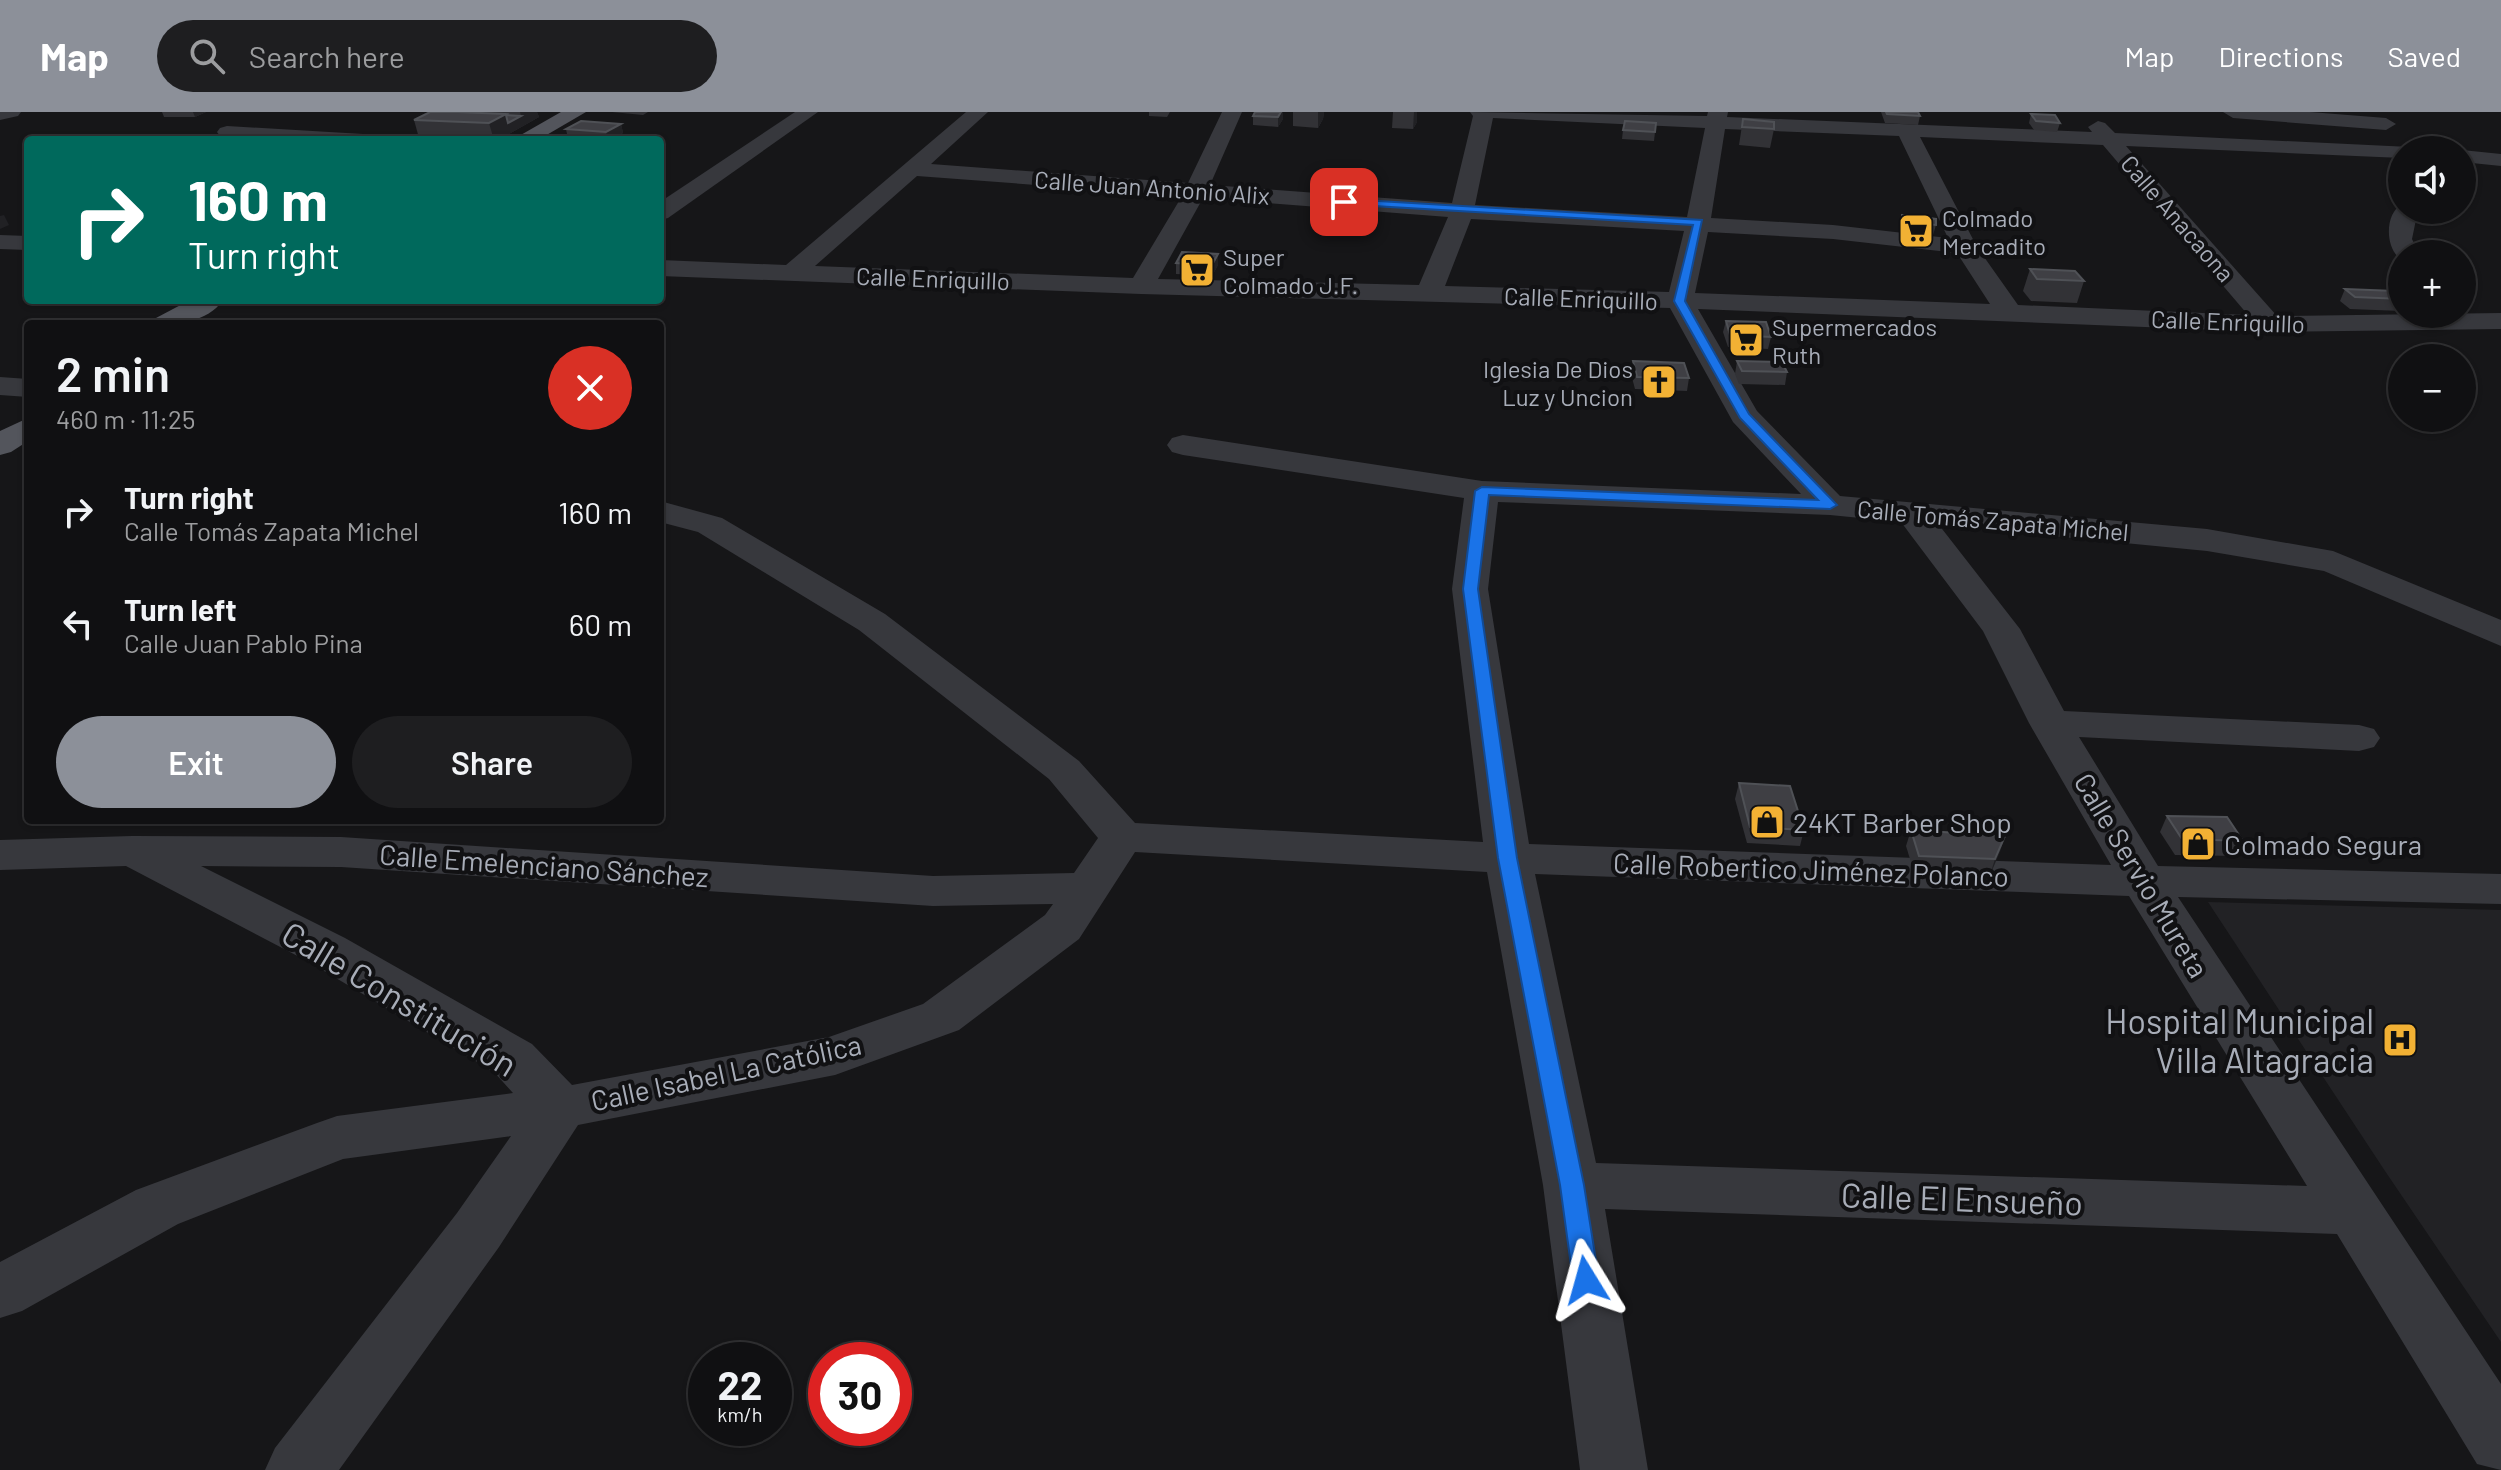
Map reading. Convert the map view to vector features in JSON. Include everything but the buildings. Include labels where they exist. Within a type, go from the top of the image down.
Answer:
[{"type":"main road","points":[[530,136],[576,112]]},
{"type":"main road","points":[[177,320],[219,304]]},
{"type":"main road","points":[[206,320],[221,304]]},
{"type":"main road","points":[[0,417],[24,402]]},
{"type":"main road","points":[[0,445],[24,430]]},
{"type":"street","points":[[0,114],[11,112]]},
{"type":"street","points":[[219,136],[267,112]]},
{"type":"street","points":[[664,210],[808,112]]},
{"type":"street","points":[[791,274],[978,112]]},
{"type":"street","points":[[1141,286],[1196,191],[1232,112]]},
{"type":"street","points":[[1429,294],[1462,211],[1483,112],[1717,118],[2388,156]]},
{"type":"street","name":"Calle Anacaona","points":[[2085,112],[2270,324]]},
{"type":"street","points":[[2233,112],[2393,118]]},
{"type":"street","points":[[1717,118],[1680,301],[1744,416],[1830,505]]},
{"type":"street","points":[[1907,131],[1965,247],[2009,312]]},
{"type":"street","points":[[2476,157],[2501,160]]},
{"type":"street","name":"Calle Juan Antonio Alix","points":[[914,169],[1462,211],[1833,232],[1965,247]]},
{"type":"street","name":"Calle Enriquillo","points":[[664,268],[2009,312],[2270,324],[2498,321]]},
{"type":"street","points":[[2476,306],[2498,321]]},
{"type":"street","points":[[0,386],[24,388]]},
{"type":"street","name":"Calle Tomás Zapata Michel","points":[[1183,445],[1482,491],[1830,505],[2207,540],[2333,562],[2501,634]]},
{"type":"street","points":[[1482,491],[1470,589],[1508,858],[1572,1185],[1614,1470]]},
{"type":"street","points":[[664,512],[710,525],[872,622],[1064,770],[1122,837]]},
{"type":"street","name":"Calle Servio Mureta","points":[[1911,512],[2001,629],[2050,723],[2144,881],[2501,1442]]},
{"type":"street","points":[[2050,723],[2359,738]]},
{"type":"street","name":"Calle Robertico Jiménez Polanco","points":[[1122,837],[1508,858],[2144,881],[2501,889]]},
{"type":"street","name":"Calle Isabel La Católica","points":[[0,1292],[157,1207],[337,1138],[560,1108],[835,1055],[941,1017],[1062,927],[1122,837]]},
{"type":"street","name":"Calle Emelenciano Sánchez","points":[[0,855],[132,851],[341,852],[933,891],[1088,888]]},
{"type":"street","name":"Calle Constitución","points":[[132,851],[327,950],[513,1058],[560,1108]]},
{"type":"street","points":[[299,1470],[478,1230],[560,1108]]},
{"type":"street","name":"Calle El Ensueño","points":[[1572,1185],[2352,1211]]},
{"type":"shaded area","name":"Hospital Municipal Villa Altagracia","points":[[2208,902],[2501,910],[2501,1342],[2385,1171]]},
{"type":"place","name":"Colmado Mercadito","points":[[1916,231]]},
{"type":"place","name":"Super Colmado J.F.","points":[[1197,270]]},
{"type":"place","name":"Supermercados Ruth","points":[[1746,340]]},
{"type":"place","name":"Iglesia De Dios Luz y Uncion","points":[[1659,382]]},
{"type":"place","name":"24KT Barber Shop","points":[[1767,822]]},
{"type":"place","name":"Colmado Segura","points":[[2198,844]]},
{"type":"place","name":"Hospital Municipal Villa Altagracia","points":[[2400,1040]]},
{"type":"route","points":[[1344,202],[1698,222],[1680,301],[1744,416],[1830,505],[1482,491],[1470,589],[1508,858],[1572,1185],[1586,1280]]}]
